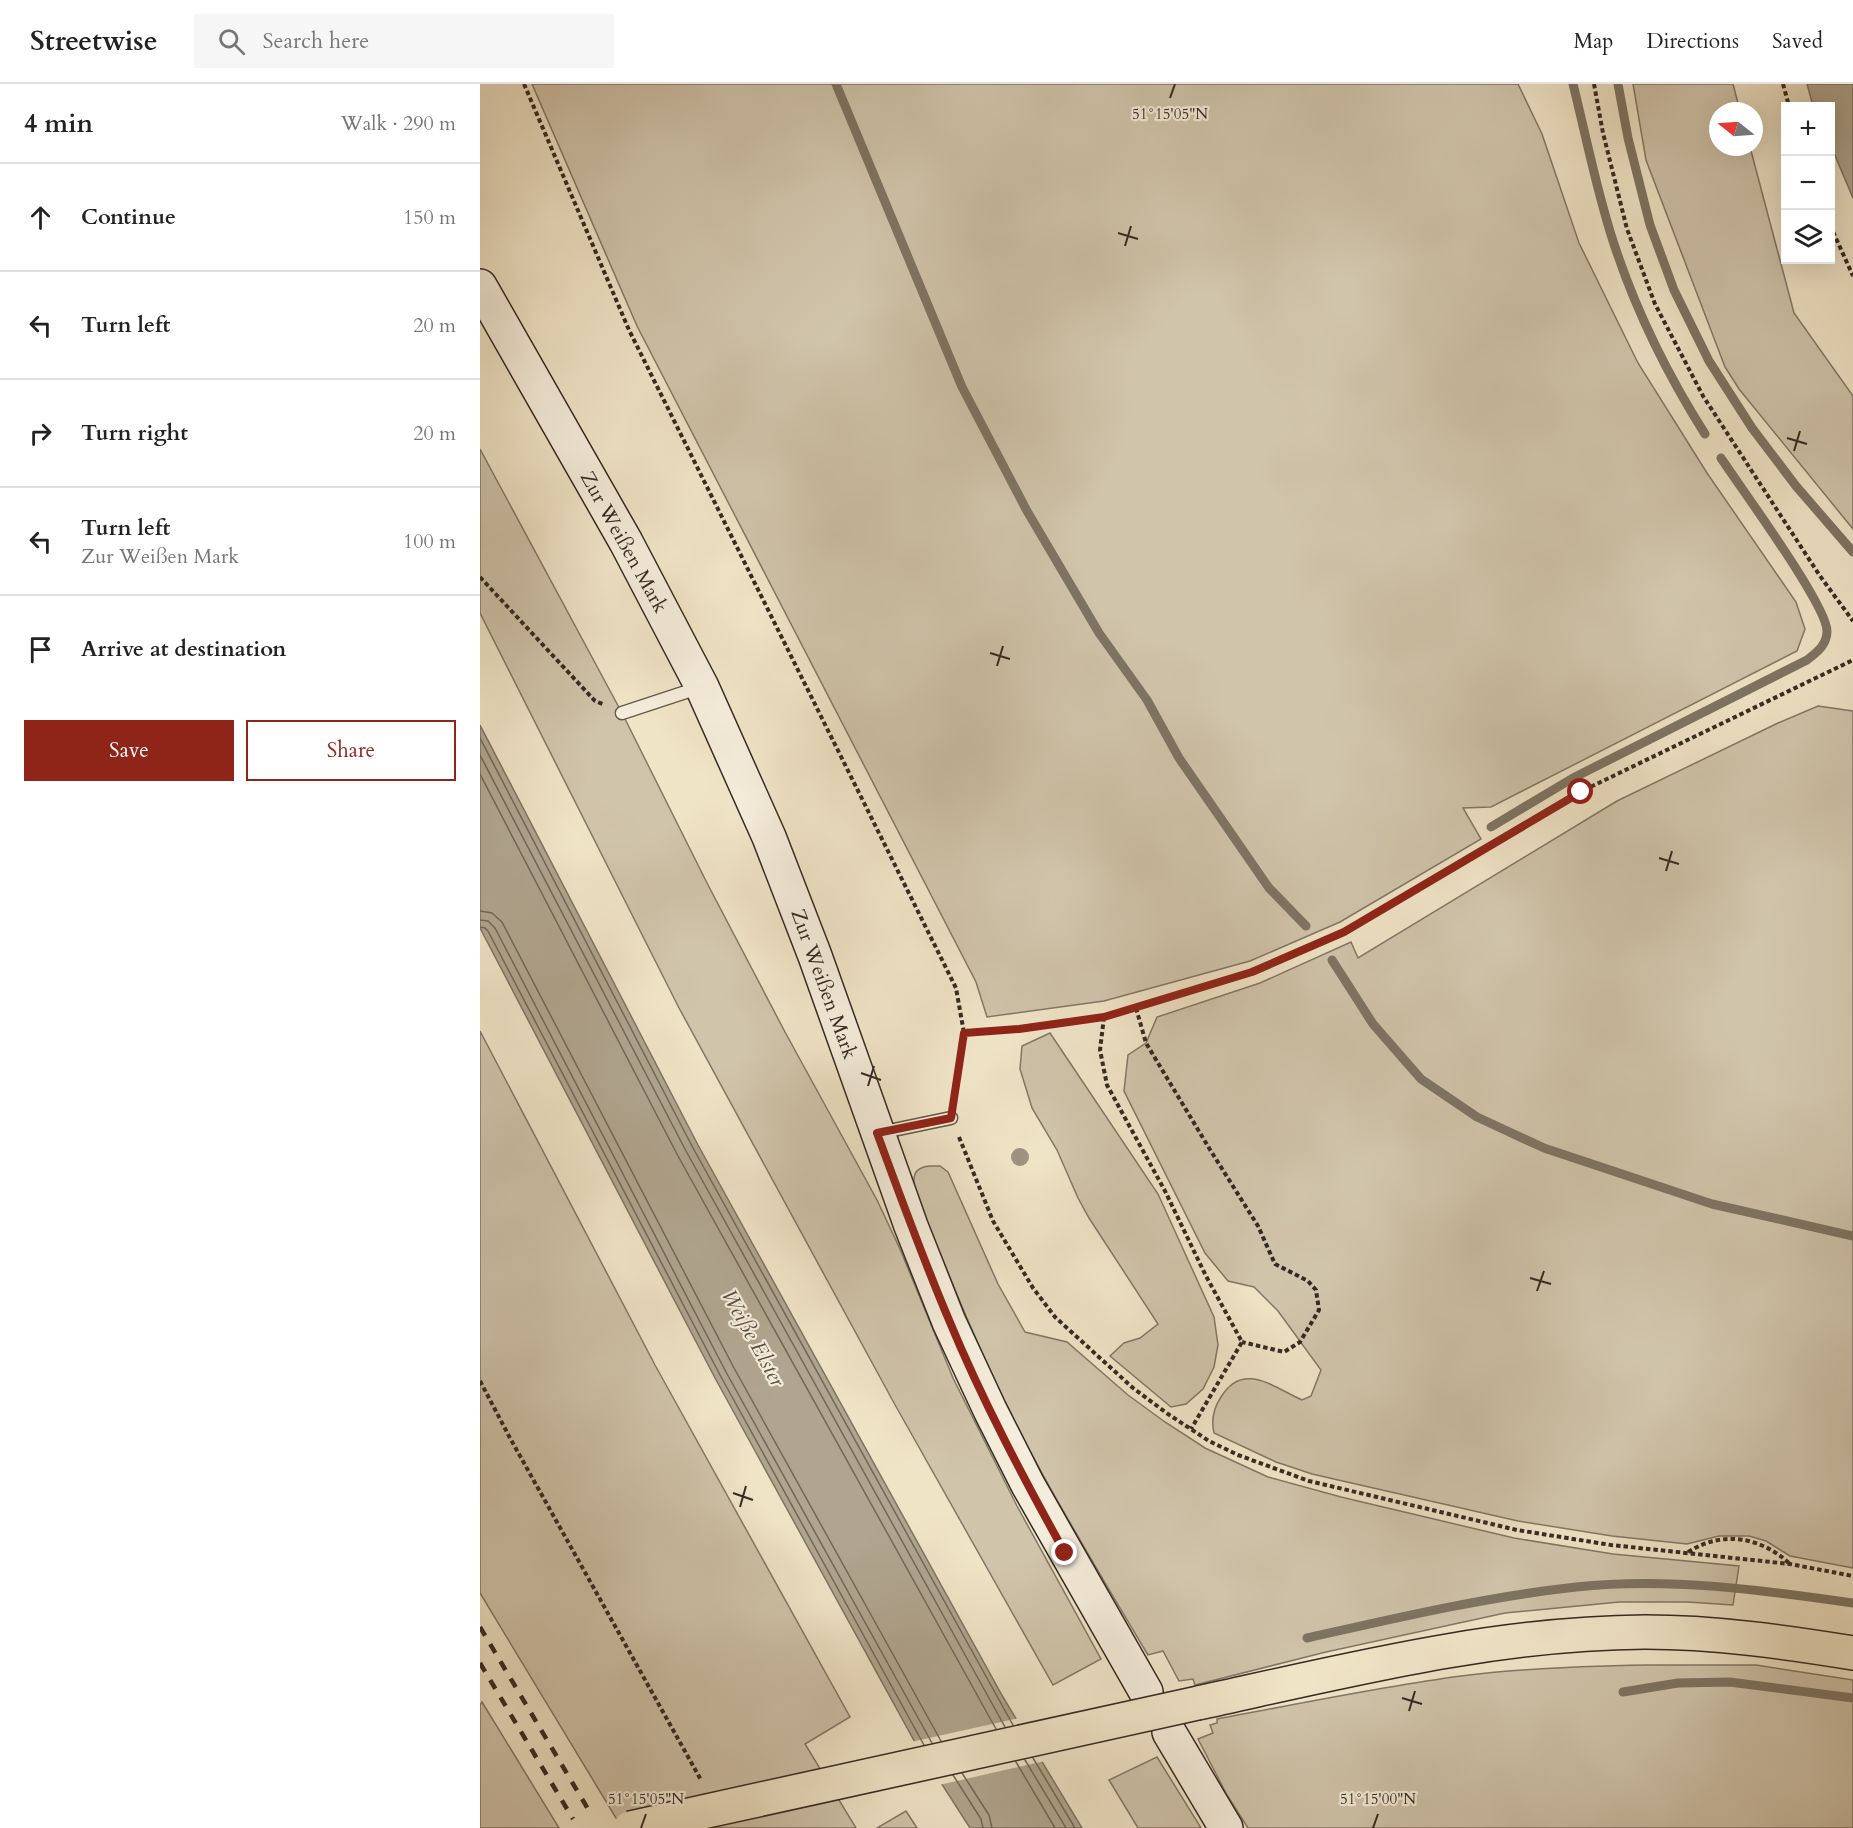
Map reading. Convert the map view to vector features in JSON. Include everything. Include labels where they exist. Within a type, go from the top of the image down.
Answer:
[{"type":"main road","name":"Zur Weißen Mark","points":[[480,286],[626,542],[702,687],[773,848],[815,956],[911,1226],[949,1322],[1028,1485],[1146,1692]]},
{"type":"main road","points":[[630,1828],[1432,1653],[1550,1637],[1646,1632],[1766,1639],[1853,1653]]},
{"type":"main road","points":[[1169,1732],[1226,1828]]},
{"type":"lane","points":[[622,713],[702,687]]},
{"type":"lane","points":[[877,1133],[951,1118]]},
{"type":"path","points":[[524,84],[628,330],[956,988],[964,1033],[951,1118],[993,1221],[1033,1288],[1055,1317],[1133,1388],[1191,1429],[1238,1455],[1309,1481],[1517,1530],[1611,1545],[1790,1564],[1853,1576]]},
{"type":"path","points":[[1594,84],[1603,133],[1627,229],[1655,304],[1703,396],[1820,576],[1853,620]]},
{"type":"path","points":[[1783,84],[1788,102]]},
{"type":"path","points":[[1835,236],[1853,276]]},
{"type":"path","points":[[480,577],[595,701],[622,713]]},
{"type":"path","points":[[964,1033],[1019,1029],[1104,1017],[1252,972],[1344,932],[1581,792],[1853,660]]},
{"type":"path","points":[[1104,1017],[1100,1050],[1107,1085],[1165,1191],[1206,1276],[1242,1342],[1284,1352],[1300,1342],[1319,1310],[1316,1290],[1308,1281],[1275,1264],[1258,1226],[1146,1043],[1136,1008]]},
{"type":"path","points":[[1191,1429],[1242,1342]]},
{"type":"path","points":[[480,1381],[705,1789]]},
{"type":"path","points":[[1687,1552],[1699,1545],[1720,1539],[1744,1539],[1763,1544],[1790,1564]]},
{"type":"shaded area","points":[[532,84],[1518,84],[1542,134],[1579,243],[1638,363],[1707,473],[1796,602],[1805,629],[1797,651],[1491,807],[1463,808],[1481,839],[1340,922],[1250,961],[1104,1001],[987,1017],[976,982],[637,326]]},
{"type":"shaded area","points":[[1633,84],[1733,84],[1738,102],[1709,102],[1709,156],[1752,156],[1794,313],[1853,396],[1853,529],[1739,389],[1725,367],[1646,160]]},
{"type":"shaded area","points":[[480,449],[622,713],[785,1032],[877,1200],[900,1249],[953,1378],[1017,1506],[1101,1659],[1053,1685],[894,1403],[679,1008],[480,613]]},
{"type":"shaded area","points":[[1818,706],[1853,711],[1853,1568],[1790,1556],[1766,1541],[1749,1536],[1719,1536],[1687,1544],[1612,1536],[1518,1521],[1312,1474],[1276,1462],[1214,1433],[1214,1410],[1230,1386],[1239,1380],[1259,1380],[1302,1400],[1311,1396],[1321,1370],[1278,1311],[1254,1287],[1228,1281],[1205,1253],[1124,1091],[1128,1055],[1146,1043],[1157,1017],[1260,983],[1351,942],[1358,958],[1617,801]]},
{"type":"shaded area","points":[[480,1031],[655,1365],[850,1717],[805,1744],[856,1828],[622,1828],[480,1593]]},
{"type":"shaded area","points":[[1050,1033],[1158,1194],[1214,1317],[1218,1345],[1214,1367],[1203,1389],[1186,1404],[1171,1407],[1110,1356],[1124,1343],[1140,1338],[1158,1324],[1089,1218],[1057,1150],[1032,1108],[1020,1069],[1022,1046]]},
{"type":"shaded area","points":[[940,1166],[948,1172],[998,1284],[1025,1332],[1067,1342],[1128,1395],[1205,1448],[1268,1477],[1341,1497],[1514,1538],[1613,1554],[1739,1566],[1733,1605],[1619,1602],[1505,1613],[1326,1652],[1195,1685],[1193,1679],[1179,1681],[1163,1651],[1148,1655],[1055,1496],[1004,1399],[918,1202],[914,1183],[915,1175],[923,1167]]},
{"type":"shaded area","points":[[1648,1665],[1756,1665],[1853,1680],[1853,1828],[1248,1828],[1227,1795],[1198,1739],[1213,1733],[1210,1725],[1217,1723],[1217,1719],[1400,1685],[1508,1671]]},
{"type":"shaded area","points":[[482,1702],[559,1828],[480,1828],[480,1705]]},
{"type":"shaded area","points":[[1157,1757],[1201,1828],[1138,1828],[1109,1780]]},
{"type":"shaded area","points":[[906,1811],[917,1828],[877,1828]]},
{"type":"water","points":[[1807,84],[1853,84],[1853,198],[1835,155],[1835,102],[1812,102]]},
{"type":"water","name":"Weiße Elster","points":[[480,725],[698,1145],[1003,1697],[1082,1828],[970,1828],[916,1744],[715,1378],[480,928]]},
{"type":"pier","points":[[1019,1718],[1045,1761],[939,1785],[911,1742]]},
{"type":"waterway","points":[[836,84],[962,387],[1027,511],[1099,633],[1147,700],[1179,758],[1269,888],[1306,926]]},
{"type":"waterway","points":[[1573,84],[1602,205],[1632,294],[1654,342],[1705,434]]},
{"type":"waterway","points":[[1618,84],[1628,138],[1650,225],[1674,290],[1709,361],[1752,428],[1796,486],[1853,552]]},
{"type":"waterway","points":[[1491,827],[1573,778],[1807,660],[1823,644],[1827,631],[1813,597],[1721,458]]},
{"type":"waterway","points":[[1332,960],[1373,1024],[1421,1079],[1477,1117],[1544,1148],[1712,1204],[1853,1236]]},
{"type":"waterway","points":[[1307,1638],[1474,1602],[1542,1591],[1611,1584],[1715,1586],[1853,1603]]},
{"type":"waterway","points":[[1623,1692],[1678,1683],[1730,1682],[1853,1698]]},
{"type":"railway","points":[[480,1627],[591,1814]]},
{"type":"railway","points":[[480,1663],[573,1819]]},
{"type":"route","points":[[1065,1553],[990,1410],[949,1322],[877,1133],[951,1118],[964,1033],[1019,1029],[1104,1017],[1252,972],[1344,932],[1581,792]]}]
